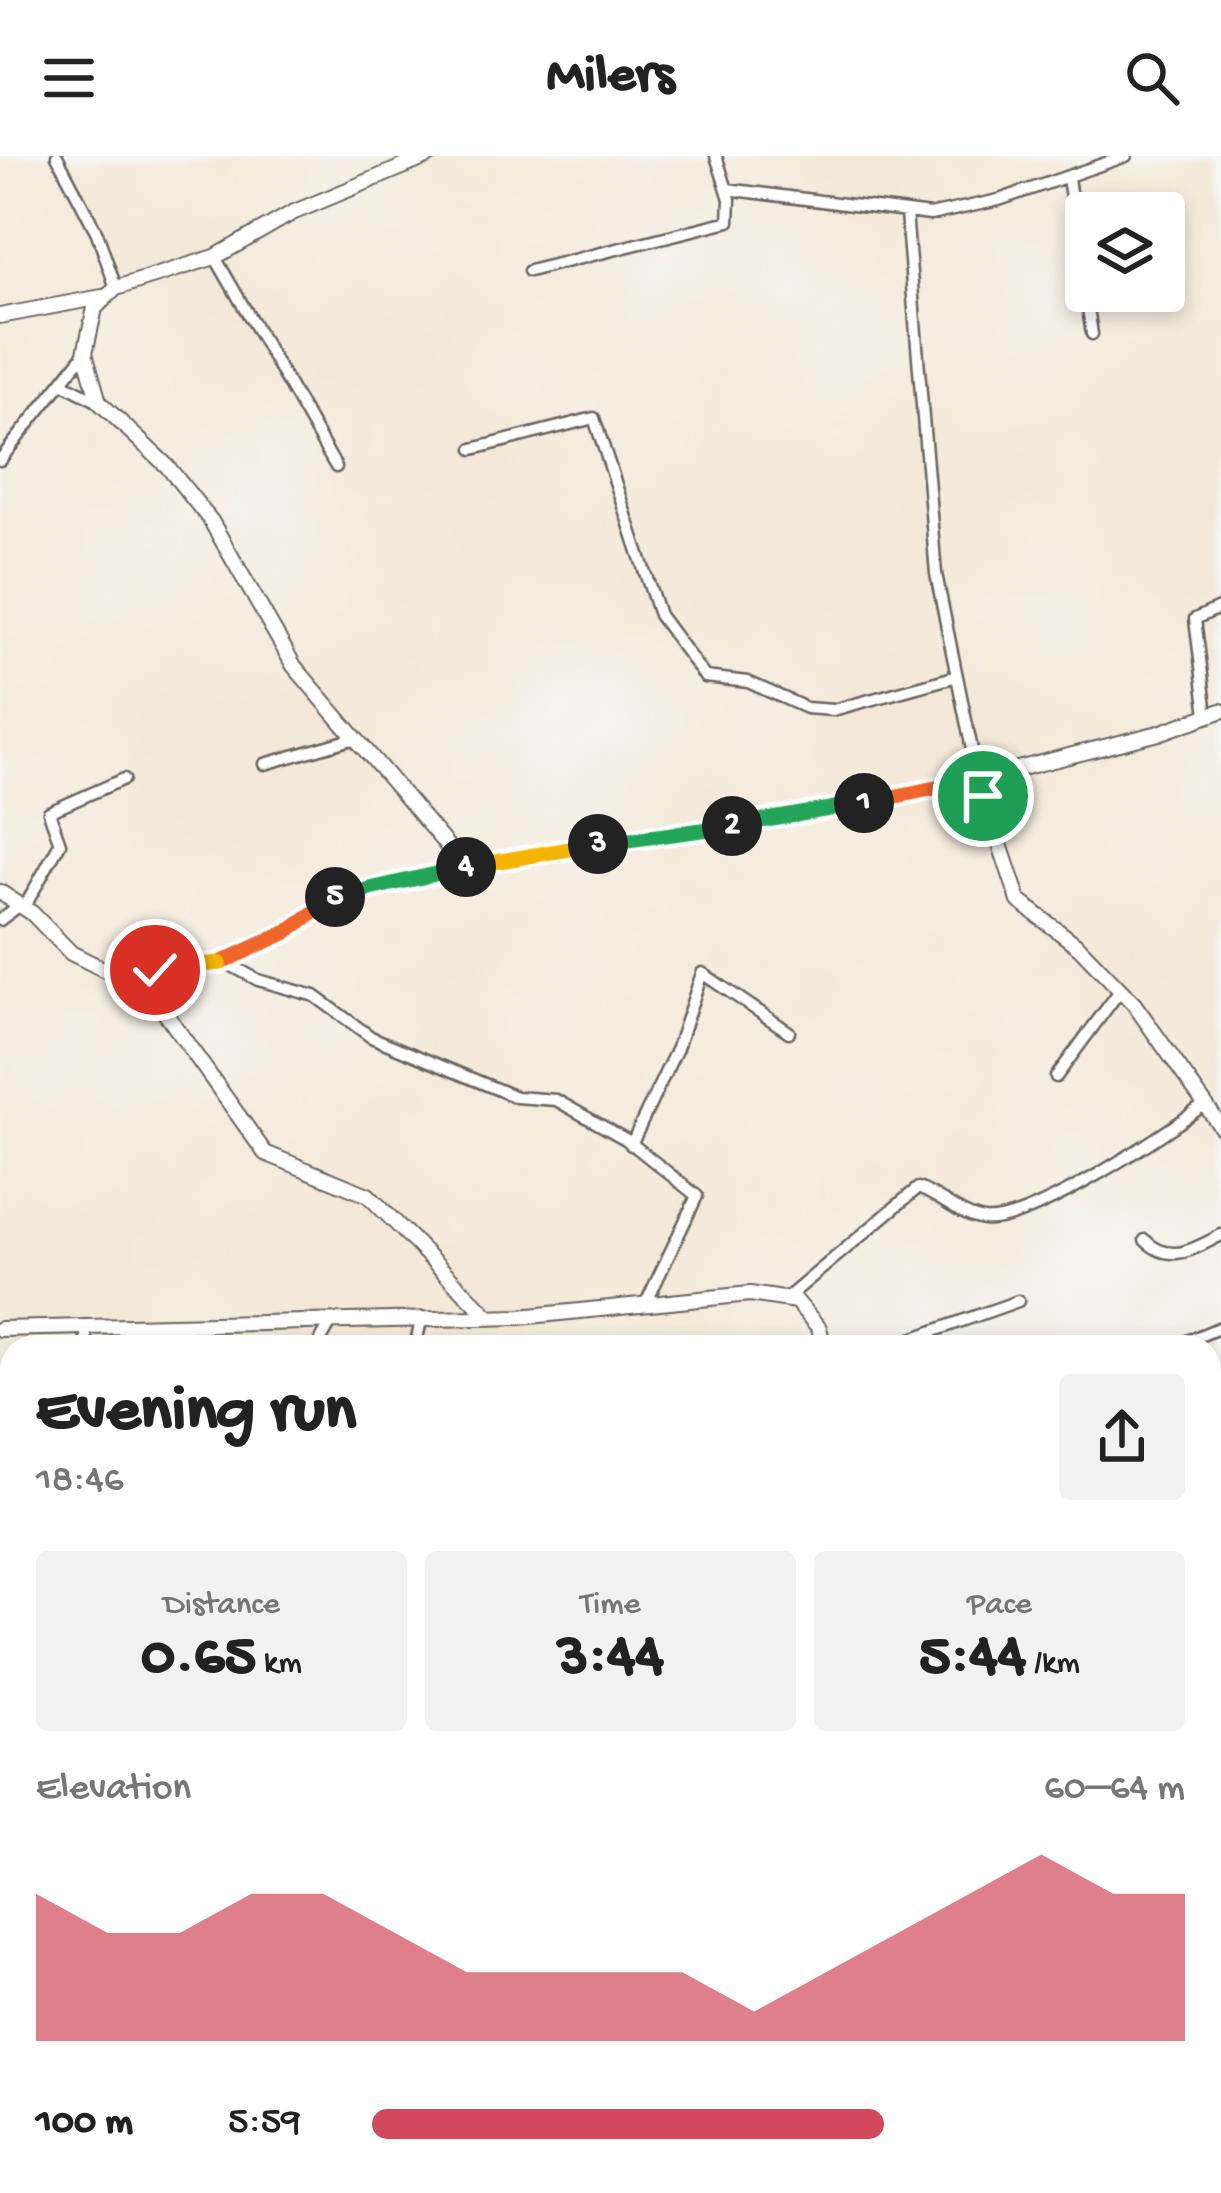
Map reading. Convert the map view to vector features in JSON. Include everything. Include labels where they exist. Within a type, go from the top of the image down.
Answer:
[{"type":"street","points":[[57,156],[98,233],[116,288]]},
{"type":"street","points":[[0,316],[102,297],[116,288],[215,257],[292,213],[429,156]]},
{"type":"street","points":[[529,271],[722,224],[731,214],[716,156]]},
{"type":"street","points":[[727,189],[906,213],[950,212],[1068,178],[1117,158]]},
{"type":"street","points":[[1068,178],[1092,334]]},
{"type":"street","points":[[906,213],[925,472],[954,677],[978,779],[1019,901],[1120,989],[1221,1127]]},
{"type":"street","points":[[215,257],[335,466]]},
{"type":"street","points":[[99,402],[85,353],[87,332],[102,297]]},
{"type":"street","points":[[0,460],[85,353]]},
{"type":"street","points":[[62,383],[99,402],[167,466],[211,521],[277,642],[465,867]]},
{"type":"street","points":[[473,449],[594,418],[659,615],[696,668],[713,681],[748,682],[806,708],[833,710],[954,677]]},
{"type":"street","points":[[113,976],[225,962],[285,933],[322,902],[465,867],[781,820],[978,779],[1159,733],[1214,713],[1196,620],[1221,607]]},
{"type":"street","points":[[266,764],[356,739]]},
{"type":"street","points":[[0,920],[22,907],[61,841],[49,812],[124,779]]},
{"type":"street","points":[[0,892],[71,953],[151,993],[265,1153],[368,1196],[490,1318]]},
{"type":"street","points":[[225,962],[258,980],[315,996],[371,1037],[516,1097],[556,1100],[631,1145],[698,1199],[646,1301]]},
{"type":"street","points":[[631,1145],[677,1048],[702,973],[789,1032]]},
{"type":"street","points":[[1056,1077],[1120,989]]},
{"type":"street","points":[[788,1297],[918,1189],[959,1211],[992,1220],[1073,1187],[1205,1104]]},
{"type":"street","points":[[1144,1240],[1158,1252],[1174,1255],[1221,1235]]},
{"type":"street","points":[[151,1335],[490,1318],[750,1294],[788,1297],[810,1313],[819,1335]]},
{"type":"street","points":[[923,1335],[1018,1301]]},
{"type":"street","points":[[418,1335],[421,1321]]},
{"type":"street","points":[[324,1335],[331,1324]]},
{"type":"street","points":[[0,1329],[52,1335]]},
{"type":"route","points":[[155,970],[229,961],[285,933],[322,902],[465,867],[781,820],[978,779],[983,796]]}]
